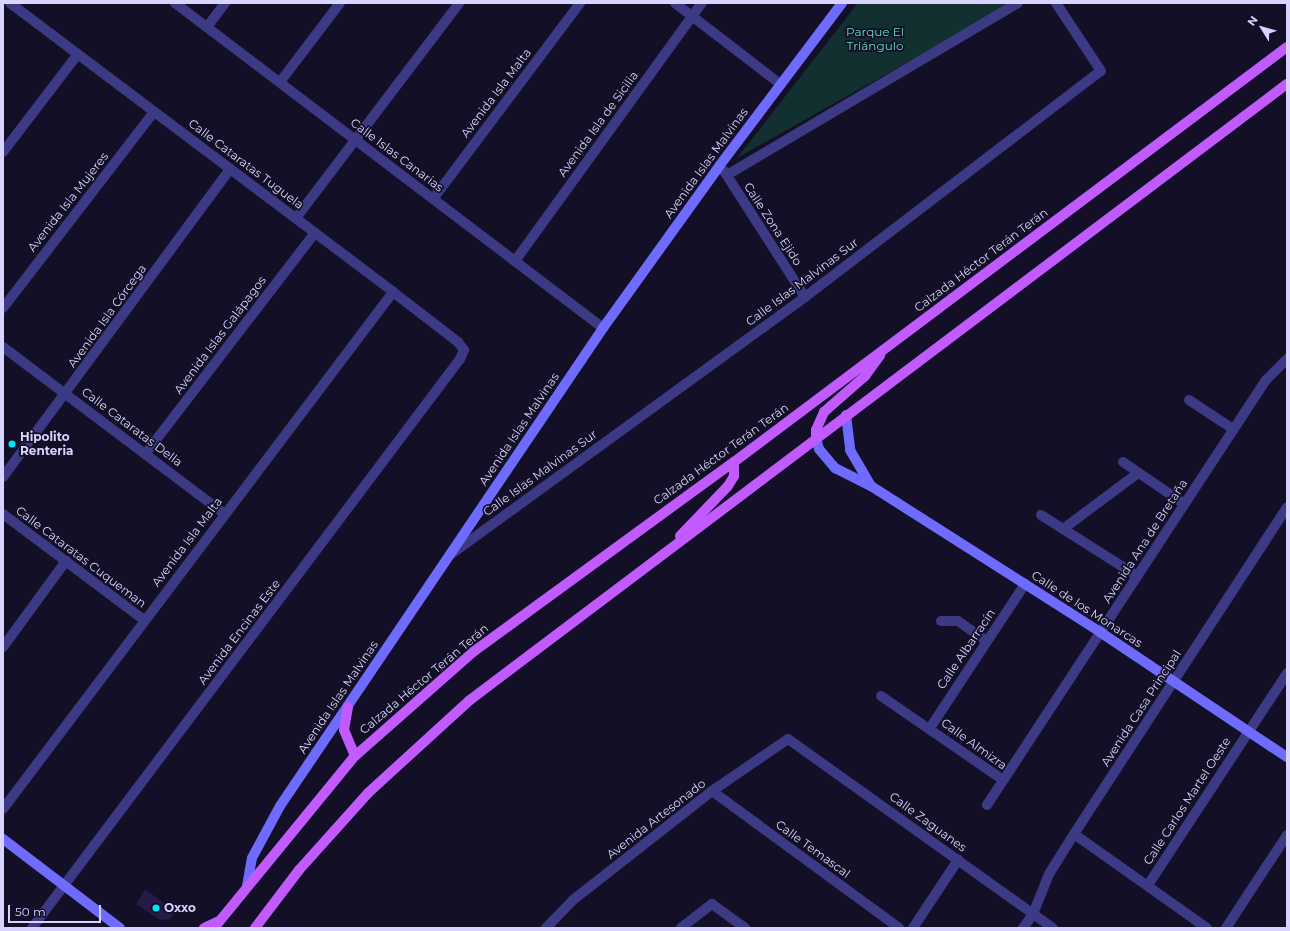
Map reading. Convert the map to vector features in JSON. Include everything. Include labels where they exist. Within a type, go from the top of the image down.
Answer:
[{"type":"main road","name":"Calzada Héctor Terán Terán","points":[[217,925],[247,886],[355,756],[473,652],[734,462],[1287,47]]},
{"type":"main road","points":[[255,928],[299,870],[368,793],[470,700],[846,415],[1287,84]]},
{"type":"main road","points":[[816,438],[816,430],[824,412],[865,376],[882,351]]},
{"type":"main road","points":[[668,550],[728,486],[734,476],[734,462]]},
{"type":"main road","points":[[348,707],[344,730],[355,756]]},
{"type":"main road","points":[[204,928],[217,925]]},
{"type":"street","name":"Calle Cataratas Tuguela","points":[[10,3],[393,292],[458,342],[464,350]]},
{"type":"street","name":"Calle Islas Canarias","points":[[175,3],[603,328]]},
{"type":"street","points":[[207,27],[225,3]]},
{"type":"street","points":[[280,82],[340,3]]},
{"type":"street","points":[[296,218],[459,3]]},
{"type":"street","name":"Avenida Isla Malta","points":[[433,199],[580,3]]},
{"type":"street","points":[[675,3],[780,84]]},
{"type":"street","name":"Avenida Isla de Sicilia","points":[[515,261],[702,3]]},
{"type":"street","name":"Avenida Islas Malvinas","points":[[247,886],[252,858],[280,806],[603,328],[720,165],[842,3]]},
{"type":"street","points":[[727,175],[1018,3]]},
{"type":"street","name":"Calle Islas Malvinas Sur","points":[[449,556],[805,297],[1101,70],[1056,3]]},
{"type":"street","points":[[3,152],[78,54]]},
{"type":"street","name":"Avenida Isla Mujeres","points":[[3,308],[154,112]]},
{"type":"street","name":"Calle Zona Ejido","points":[[720,165],[805,297]]},
{"type":"street","name":"Avenida Isla Córcega","points":[[3,477],[66,394],[230,169]]},
{"type":"street","name":"Avenida Islas Galápagos","points":[[146,454],[315,233]]},
{"type":"street","name":"Avenida Isla Malta","points":[[3,809],[144,620],[393,292]]},
{"type":"street","name":"Calle Cataratas Della","points":[[3,347],[225,514]]},
{"type":"street","name":"Avenida Encinas Este","points":[[32,928],[460,359],[464,350]]},
{"type":"street","name":"Avenida Ana de Bretaña","points":[[987,805],[1233,429],[1266,380],[1287,359]]},
{"type":"street","points":[[1189,400],[1233,429]]},
{"type":"street","name":"Calle de los Monarcas","points":[[846,415],[850,450],[871,486]]},
{"type":"street","name":"Calle de los Monarcas","points":[[816,438],[820,449],[835,468],[871,486],[1025,584],[1100,632],[1287,757]]},
{"type":"street","points":[[1122,462],[1184,504]]},
{"type":"street","points":[[1063,529],[1138,473]]},
{"type":"street","name":"Avenida Casa Principal","points":[[1023,928],[1033,914],[1049,874],[1074,834],[1287,507]]},
{"type":"street","name":"Calle Cataratas Cuqueman","points":[[3,514],[144,620]]},
{"type":"street","points":[[1041,515],[1137,576]]},
{"type":"street","points":[[3,647],[66,562]]},
{"type":"street","name":"Calle Albarracín","points":[[930,728],[1025,584]]},
{"type":"street","points":[[941,621],[958,621],[987,641]]},
{"type":"street","name":"Calle Carlos Martel Oeste","points":[[1148,885],[1287,673]]},
{"type":"street","name":"Calle Almizra","points":[[881,696],[930,728],[1003,780]]},
{"type":"street","name":"Avenida Artesonado","points":[[546,928],[573,900],[712,791],[788,738]]},
{"type":"street","name":"Calle Zaguanes","points":[[788,738],[1053,928]]},
{"type":"street","name":"Calle Temascal","points":[[712,791],[899,928]]},
{"type":"street","points":[[1074,834],[1207,928]]},
{"type":"street","points":[[1226,928],[1287,835]]},
{"type":"street","points":[[3,839],[120,928]]},
{"type":"street","points":[[913,928],[958,860]]},
{"type":"street","points":[[681,928],[712,904],[745,928]]},
{"type":"green space","name":"Parque El Triángulo","points":[[858,3],[1013,3],[737,158]]},
{"type":"building","name":"Oxxo","points":[[145,889],[176,912],[170,919],[160,920],[136,904]]},
{"type":"place","name":"Hipolito Renteria","points":[[12,444]]},
{"type":"place","name":"Oxxo","points":[[156,908]]}]
